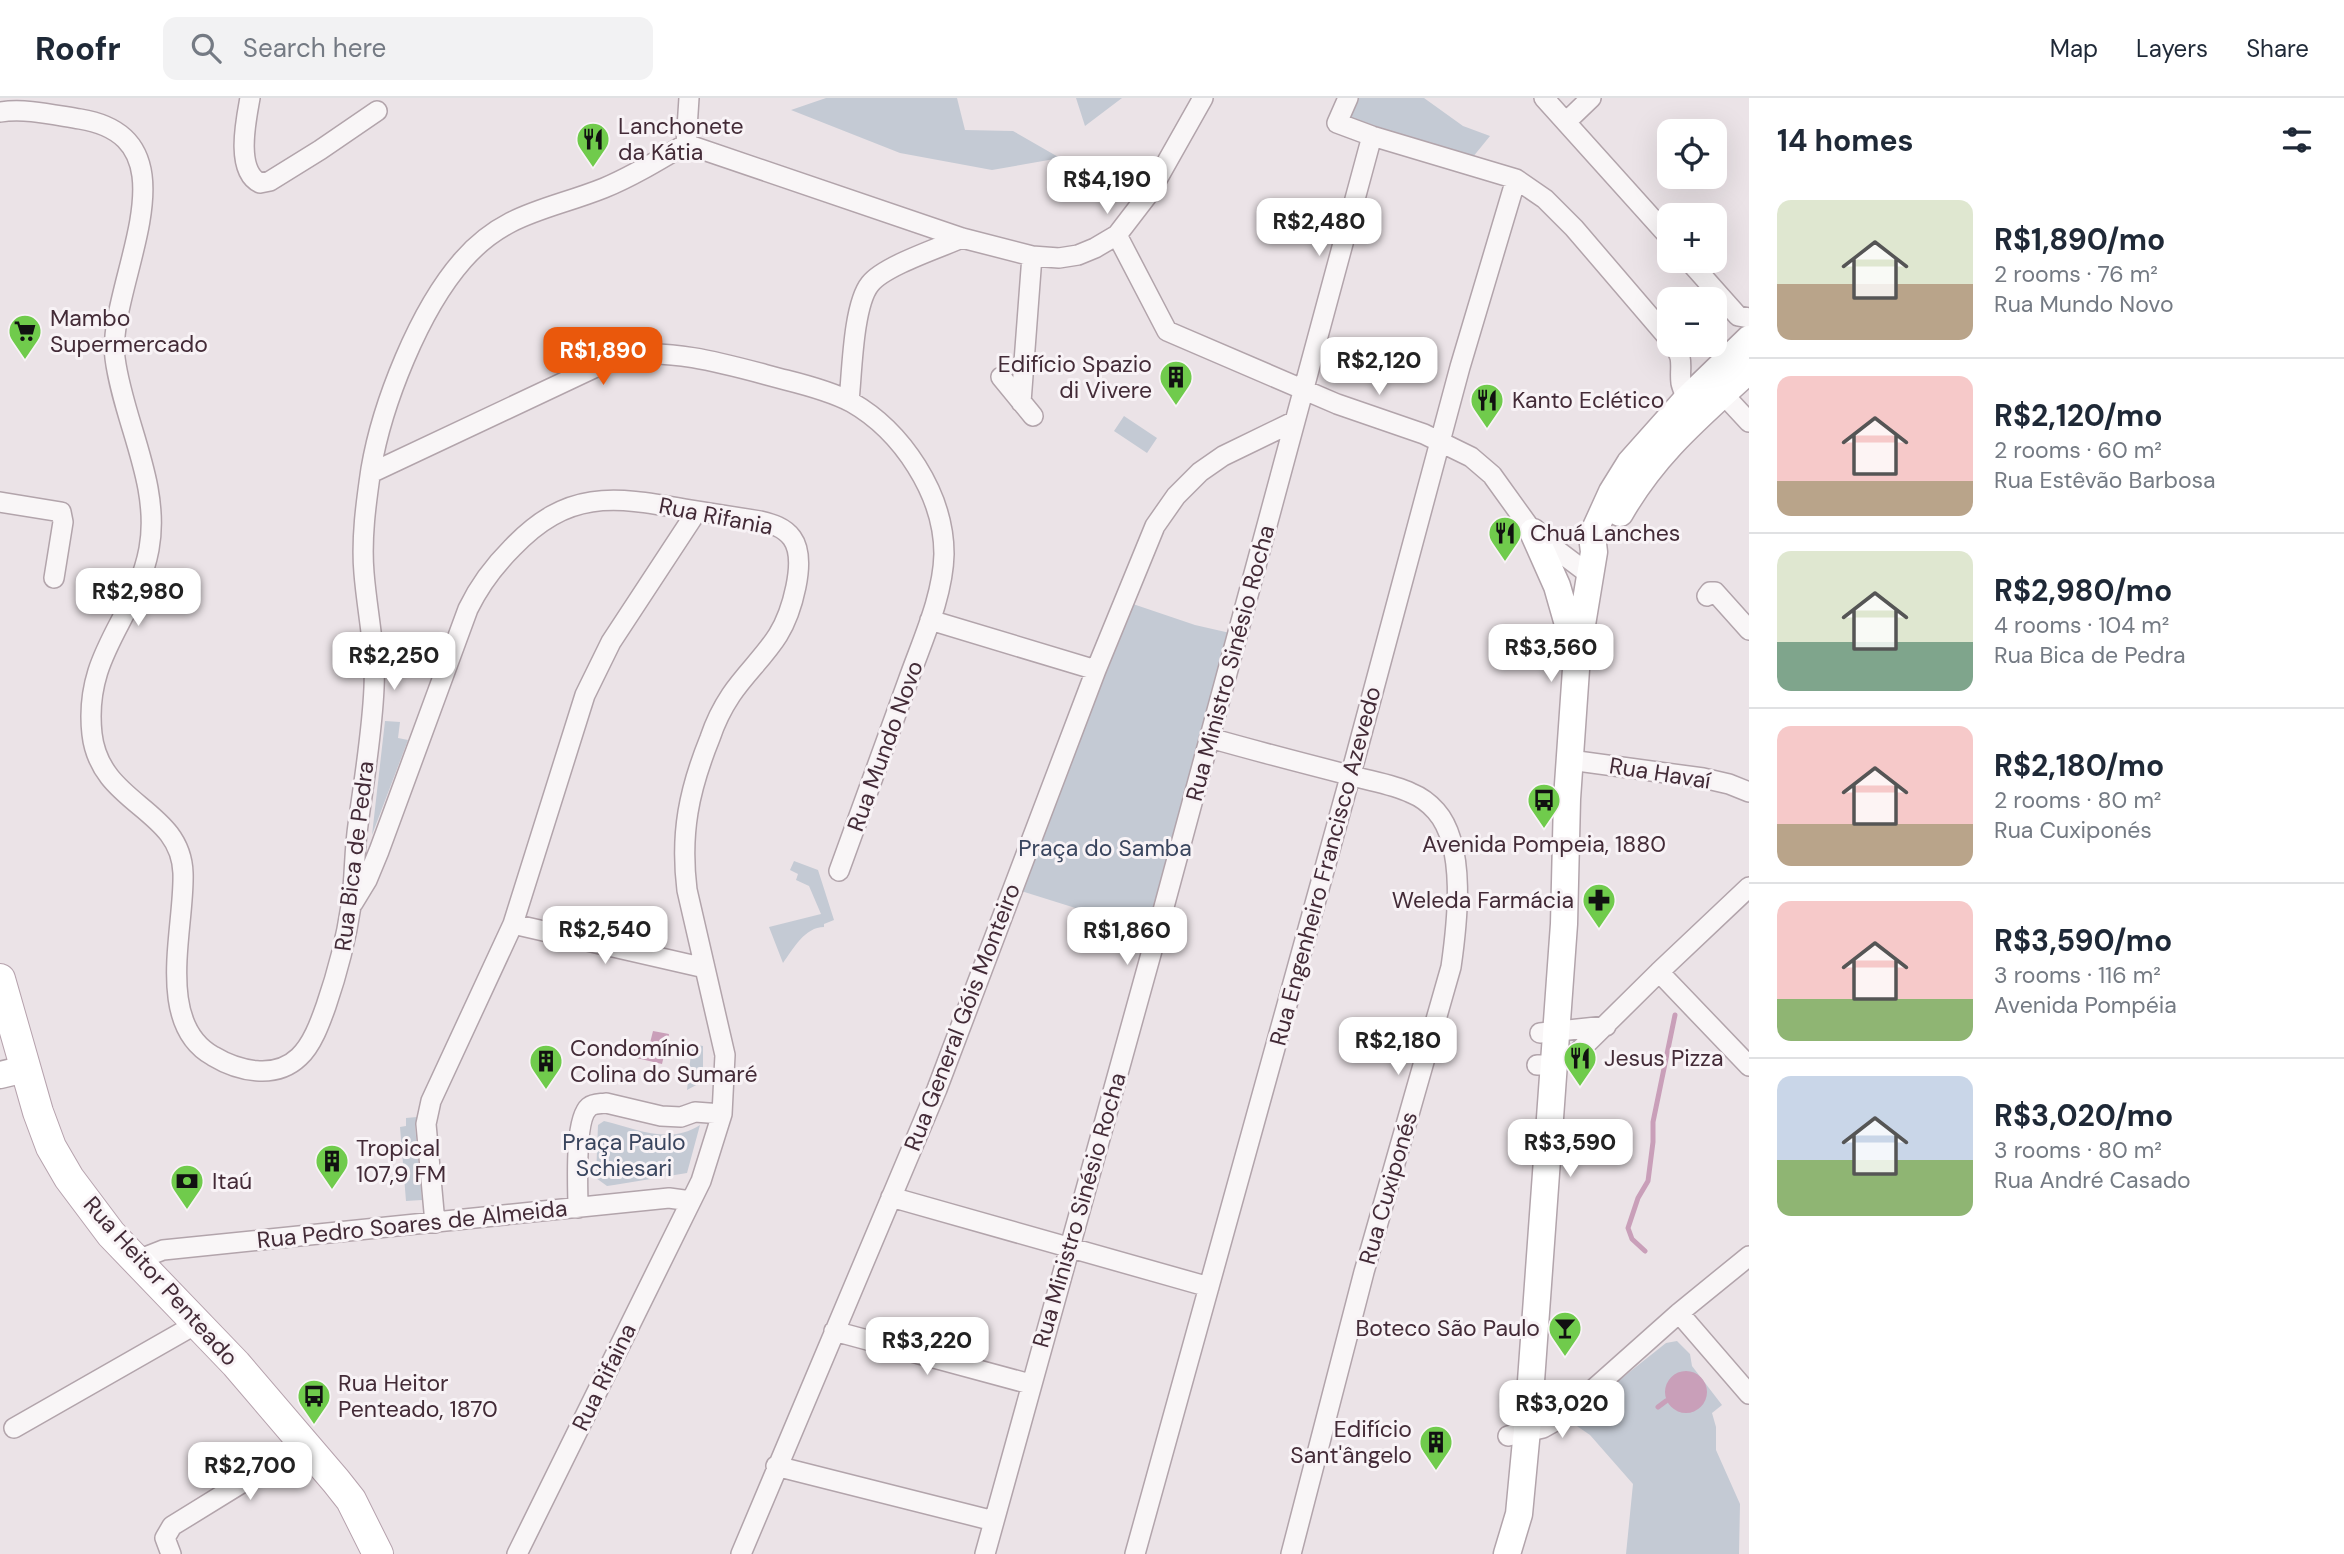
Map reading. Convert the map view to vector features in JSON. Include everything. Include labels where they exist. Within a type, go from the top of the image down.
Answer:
[{"type":"main road","points":[[1508,1551],[1519,1514],[1518,1422],[1546,1065],[1564,924],[1567,799],[1577,655],[1592,564],[1592,536],[1625,470],[1687,399],[1749,339]]},
{"type":"main road","points":[[1592,564],[1630,497],[1660,454],[1749,370]]},
{"type":"main road","points":[[1533,532],[1557,586],[1577,655]]},
{"type":"main road","name":"Rua Heitor Penteado","points":[[0,979],[12,1072],[55,1154],[105,1227],[135,1261],[198,1322],[306,1444],[351,1500],[378,1554]]},
{"type":"street","points":[[250,98],[244,137],[245,157],[252,177],[255,181],[264,183],[320,150],[377,111]]},
{"type":"street","points":[[689,98],[686,144],[962,238],[1032,256],[1059,258],[1078,255],[1117,235],[1150,192],[1203,98]]},
{"type":"street","points":[[1348,98],[1337,123],[1516,179],[1545,199],[1574,228],[1657,325]]},
{"type":"street","points":[[1544,98],[1657,224]]},
{"type":"street","points":[[1566,122],[1591,98]]},
{"type":"street","name":"Rua Bica de Pedra","points":[[0,112],[20,110],[108,126],[121,134],[130,145],[144,182],[142,218],[118,307],[115,356],[148,488],[152,517],[151,542],[141,578],[105,648],[95,676],[91,702],[92,738],[100,764],[117,788],[164,827],[175,841],[181,856],[183,875],[178,944],[178,1002],[190,1037],[202,1050],[216,1058],[258,1072],[277,1069],[299,1057],[321,1020],[340,965],[351,906],[356,837],[375,682],[363,567],[365,522],[377,439],[410,347],[435,301],[461,262],[486,237],[515,218],[603,188],[645,169],[686,144]]},
{"type":"street","name":"Rua Ministro Sinésio Rocha","points":[[985,1554],[1210,738],[1372,136]]},
{"type":"street","name":"Rua Engenheiro Francisco Azevedo","points":[[1135,1554],[1440,440],[1516,179]]},
{"type":"street","points":[[1117,235],[1167,331],[1304,390],[1440,440],[1471,457],[1492,475],[1533,532],[1592,564]]},
{"type":"street","points":[[849,401],[858,317],[862,298],[870,284],[885,272],[962,238]]},
{"type":"street","points":[[1001,377],[1027,409],[1032,256]]},
{"type":"street","points":[[1700,273],[1738,316],[1749,318]]},
{"type":"street","name":"Rua Mundo Novo","points":[[371,473],[594,368],[624,357],[668,356],[720,363],[799,384],[849,401],[883,425],[911,459],[931,494],[942,528],[944,554],[942,574],[930,621],[839,871]]},
{"type":"street","points":[[1680,357],[1683,367],[1681,383],[1687,399]]},
{"type":"street","points":[[1723,394],[1749,422]]},
{"type":"street","name":"Rua General Góis Monteiro","points":[[741,1554],[937,1088],[1096,670],[1151,535],[1176,496],[1200,472],[1223,456],[1295,421]]},
{"type":"street","name":"Rua Rifania","points":[[351,906],[368,880],[468,609],[487,576],[505,555],[542,521],[560,511],[587,502],[623,499],[776,525],[786,531],[794,540],[798,560],[794,593],[787,617],[777,637],[725,706],[710,736],[686,812],[684,862],[687,890],[725,1055],[722,1114],[701,1181],[691,1201]]},
{"type":"street","points":[[0,502],[61,512],[64,522],[54,578]]},
{"type":"street","points":[[435,1223],[426,1134],[431,1101],[513,924],[585,695],[611,642],[697,511]]},
{"type":"street","points":[[1707,596],[1710,592],[1715,592],[1749,630]]},
{"type":"street","points":[[930,621],[1096,670]]},
{"type":"street","name":"Rua Cuxiponés","points":[[1210,738],[1408,791],[1424,800],[1438,813],[1450,838],[1459,889],[1457,930],[1451,967],[1364,1272],[1291,1554]]},
{"type":"street","name":"Rua Havaí","points":[[1570,760],[1703,778],[1729,783],[1749,792]]},
{"type":"street","points":[[1546,1065],[1578,1052],[1749,887]]},
{"type":"street","points":[[513,924],[705,968]]},
{"type":"street","points":[[1659,972],[1749,1066]]},
{"type":"street","points":[[1549,1033],[1607,1026]]},
{"type":"street","points":[[578,1208],[581,1126],[584,1115],[595,1104],[606,1103],[672,1117],[695,1112],[722,1114]]},
{"type":"street","points":[[891,1197],[1209,1287]]},
{"type":"street","name":"Rua Pedro Soares de Almeida","points":[[135,1261],[163,1250],[669,1199],[691,1201]]},
{"type":"street","name":"Rua Rifaina","points":[[517,1554],[691,1201]]},
{"type":"street","points":[[1518,1422],[1542,1428],[1561,1418],[1679,1313],[1749,1256]]},
{"type":"street","points":[[1679,1313],[1749,1394]]},
{"type":"street","points":[[14,1428],[198,1322]]},
{"type":"street","points":[[834,1331],[1030,1384]]},
{"type":"street","points":[[171,1554],[165,1538],[172,1526],[306,1444]]},
{"type":"street","points":[[776,1466],[994,1521]]},
{"type":"green space","points":[[826,98],[957,98],[965,130],[1013,131],[1060,158],[992,170],[900,153],[791,110]]},
{"type":"green space","points":[[1076,98],[1122,98],[1085,126]]},
{"type":"green space","points":[[1351,98],[1424,98],[1463,126],[1490,136],[1468,163],[1340,122]]},
{"type":"green space","points":[[1124,416],[1157,438],[1147,453],[1114,431]]},
{"type":"green space","name":"Praça do Samba","points":[[1130,603],[1195,625],[1230,633],[1152,932],[1018,890]]},
{"type":"green space","points":[[385,721],[400,722],[398,738],[408,740],[372,835]]},
{"type":"green space","points":[[794,861],[818,870],[834,920],[805,935],[783,963],[769,927],[821,914],[809,886],[796,880],[798,874],[790,870]]},
{"type":"green space","points":[[692,1044],[703,1046],[703,1075],[700,1083],[687,1090]]},
{"type":"green space","points":[[417,1117],[415,1126],[422,1200],[406,1201],[400,1127],[406,1126],[406,1118]]},
{"type":"green space","name":"Praça Paulo Schiesari","points":[[604,1121],[665,1135],[688,1131],[700,1125],[687,1173],[607,1186],[596,1178],[598,1125]]},
{"type":"green space","points":[[1677,1341],[1690,1354],[1692,1366],[1722,1405],[1712,1413],[1716,1427],[1716,1450],[1740,1504],[1739,1554],[1626,1554],[1633,1484],[1590,1435],[1574,1424],[1574,1416],[1666,1343]]},
{"type":"shaded area","points":[[653,1031],[669,1034],[662,1064],[628,1056],[631,1043],[649,1047]]},
{"type":"shaded area","points":[[1686,1371],[1701,1377],[1707,1392],[1701,1407],[1686,1413],[1671,1407],[1665,1392],[1671,1377]]},
{"type":"waterway","points":[[1645,1251],[1632,1239],[1628,1228],[1638,1198],[1648,1181],[1653,1122],[1675,1015]]},
{"type":"waterway","points":[[1658,1407],[1666,1401]]},
{"type":"place","name":"Lanchonete da Kátia","points":[[593,169]]},
{"type":"place","name":"Mambo Supermercado","points":[[25,361]]},
{"type":"place","name":"Edifício Spazio di Vivere","points":[[1176,407]]},
{"type":"place","name":"Kanto Eclético","points":[[1487,430]]},
{"type":"place","name":"Chuá Lanches","points":[[1505,563]]},
{"type":"place","name":"Avenida Pompeia, 1880","points":[[1544,830]]},
{"type":"place","name":"Weleda Farmácia","points":[[1599,930]]},
{"type":"place","name":"Jesus Pizza","points":[[1580,1088]]},
{"type":"place","name":"Condomínio Colina do Sumaré","points":[[546,1091]]},
{"type":"place","name":"Tropical 107,9 FM","points":[[332,1191]]},
{"type":"place","name":"Itaú","points":[[187,1211]]},
{"type":"place","name":"Boteco São Paulo","points":[[1565,1358]]},
{"type":"place","name":"Rua Heitor Penteado, 1870","points":[[314,1426]]},
{"type":"place","name":"Edifício Sant'ângelo","points":[[1436,1472]]}]
